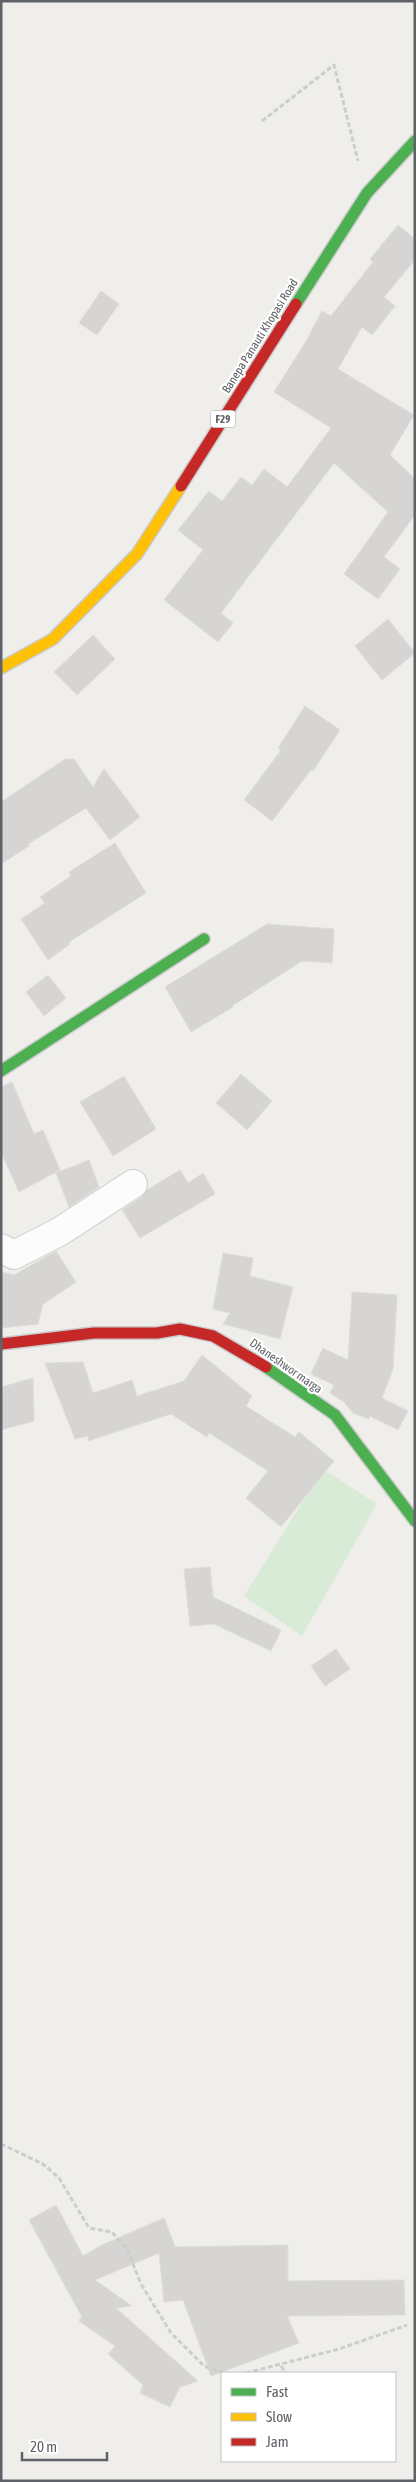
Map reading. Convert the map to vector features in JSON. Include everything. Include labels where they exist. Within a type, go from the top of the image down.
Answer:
[{"type":"street","name":"Banepa Panauti Khopasi Road","points":[[1,668],[53,639],[137,554],[367,193],[415,140]]},
{"type":"street","points":[[1,1071],[204,939]]},
{"type":"street","points":[[1,1248],[14,1255],[59,1232],[134,1184]]},
{"type":"street","name":"Dhaneshwor marga","points":[[1,1344],[94,1333],[156,1333],[180,1329],[213,1336],[250,1356],[335,1415],[415,1521]]},
{"type":"path","points":[[262,121],[334,65],[367,193]]},
{"type":"path","points":[[1,2144],[43,2164],[59,2178],[89,2228],[112,2232],[127,2249],[141,2284],[171,2332],[204,2366],[221,2372]]},
{"type":"path","points":[[251,2372],[339,2350],[407,2325]]},
{"type":"path","points":[[281,2366],[285,2372]]},
{"type":"green space","points":[[323,1469],[377,1504],[302,1636],[244,1596]]},
{"type":"building","points":[[398,225],[415,239],[415,260],[384,297],[395,306],[372,335],[362,327],[338,369],[414,415],[390,455],[415,479],[415,515],[384,557],[400,569],[378,599],[344,574],[388,512],[334,463],[221,613],[233,623],[218,642],[164,600],[203,550],[178,530],[209,491],[222,501],[241,477],[252,485],[264,469],[287,487],[331,428],[274,392],[305,343],[322,311],[331,316],[373,262],[370,259]]},
{"type":"building","points":[[101,291],[119,304],[97,335],[79,323]]},
{"type":"building","points":[[388,619],[415,653],[382,680],[355,646]]},
{"type":"building","points":[[93,635],[115,659],[77,695],[54,672]]},
{"type":"building","points":[[305,706],[340,730],[313,771],[311,770],[272,821],[244,800],[281,750],[278,748]]},
{"type":"building","points":[[65,759],[74,759],[93,787],[104,769],[140,817],[110,840],[86,808],[28,844],[29,846],[1,864],[1,802]]},
{"type":"building","points":[[115,843],[146,893],[69,942],[70,944],[48,960],[21,919],[45,903],[40,897],[71,876],[69,872]]},
{"type":"building","points":[[267,924],[334,929],[332,963],[302,961],[233,1007],[191,1032],[165,987]]},
{"type":"building","points":[[48,975],[66,998],[44,1016],[26,992]]},
{"type":"building","points":[[241,1074],[272,1101],[247,1130],[216,1103]]},
{"type":"building","points":[[124,1076],[156,1129],[113,1156],[80,1102]]},
{"type":"building","points":[[12,1082],[34,1134],[43,1130],[60,1170],[19,1192],[1,1152],[1,1087]]},
{"type":"building","points":[[89,1160],[99,1187],[69,1207],[56,1173]]},
{"type":"building","points":[[180,1170],[188,1183],[203,1173],[215,1194],[140,1238],[122,1210],[142,1197],[147,1190]]},
{"type":"building","points":[[56,1251],[76,1282],[43,1304],[38,1324],[1,1328],[1,1272],[14,1275]]},
{"type":"building","points":[[223,1253],[253,1258],[250,1276],[293,1287],[280,1339],[223,1324],[230,1313],[213,1309]]},
{"type":"building","points":[[352,1292],[397,1295],[393,1369],[382,1398],[408,1411],[398,1430],[370,1416],[369,1419],[353,1413],[344,1402],[330,1393],[334,1385],[311,1374],[323,1348],[348,1360]]},
{"type":"building","points":[[202,1355],[252,1396],[246,1406],[295,1437],[299,1432],[334,1461],[281,1527],[246,1498],[268,1471],[209,1433],[207,1437],[171,1414],[88,1441],[88,1436],[75,1439],[45,1363],[83,1362],[93,1393],[132,1380],[137,1396],[184,1381]]},
{"type":"building","points":[[33,1378],[34,1421],[1,1430],[1,1387]]},
{"type":"building","points":[[210,1567],[213,1597],[281,1630],[271,1651],[214,1624],[190,1626],[184,1569]]},
{"type":"building","points":[[336,1649],[350,1669],[325,1686],[311,1666]]},
{"type":"building","points":[[56,2205],[83,2256],[104,2244],[164,2218],[175,2246],[173,2247],[288,2245],[288,2281],[404,2280],[405,2315],[287,2316],[299,2343],[211,2376],[183,2300],[164,2302],[159,2253],[95,2280],[132,2306],[116,2308],[198,2381],[180,2387],[170,2407],[140,2393],[143,2385],[108,2354],[115,2346],[79,2321],[82,2317],[29,2220]]},
{"type":"traffic: fast","points":[[296,304],[367,193],[415,141]]},
{"type":"traffic: fast","points":[[1,1071],[204,939]]},
{"type":"traffic: fast","points":[[266,1367],[335,1415],[415,1521]]},
{"type":"traffic: slow","points":[[1,668],[53,639],[137,554],[181,486]]},
{"type":"traffic: jam","points":[[181,486],[296,304]]},
{"type":"traffic: jam","points":[[1,1344],[94,1333],[157,1333],[180,1329],[213,1336],[266,1367]]}]
